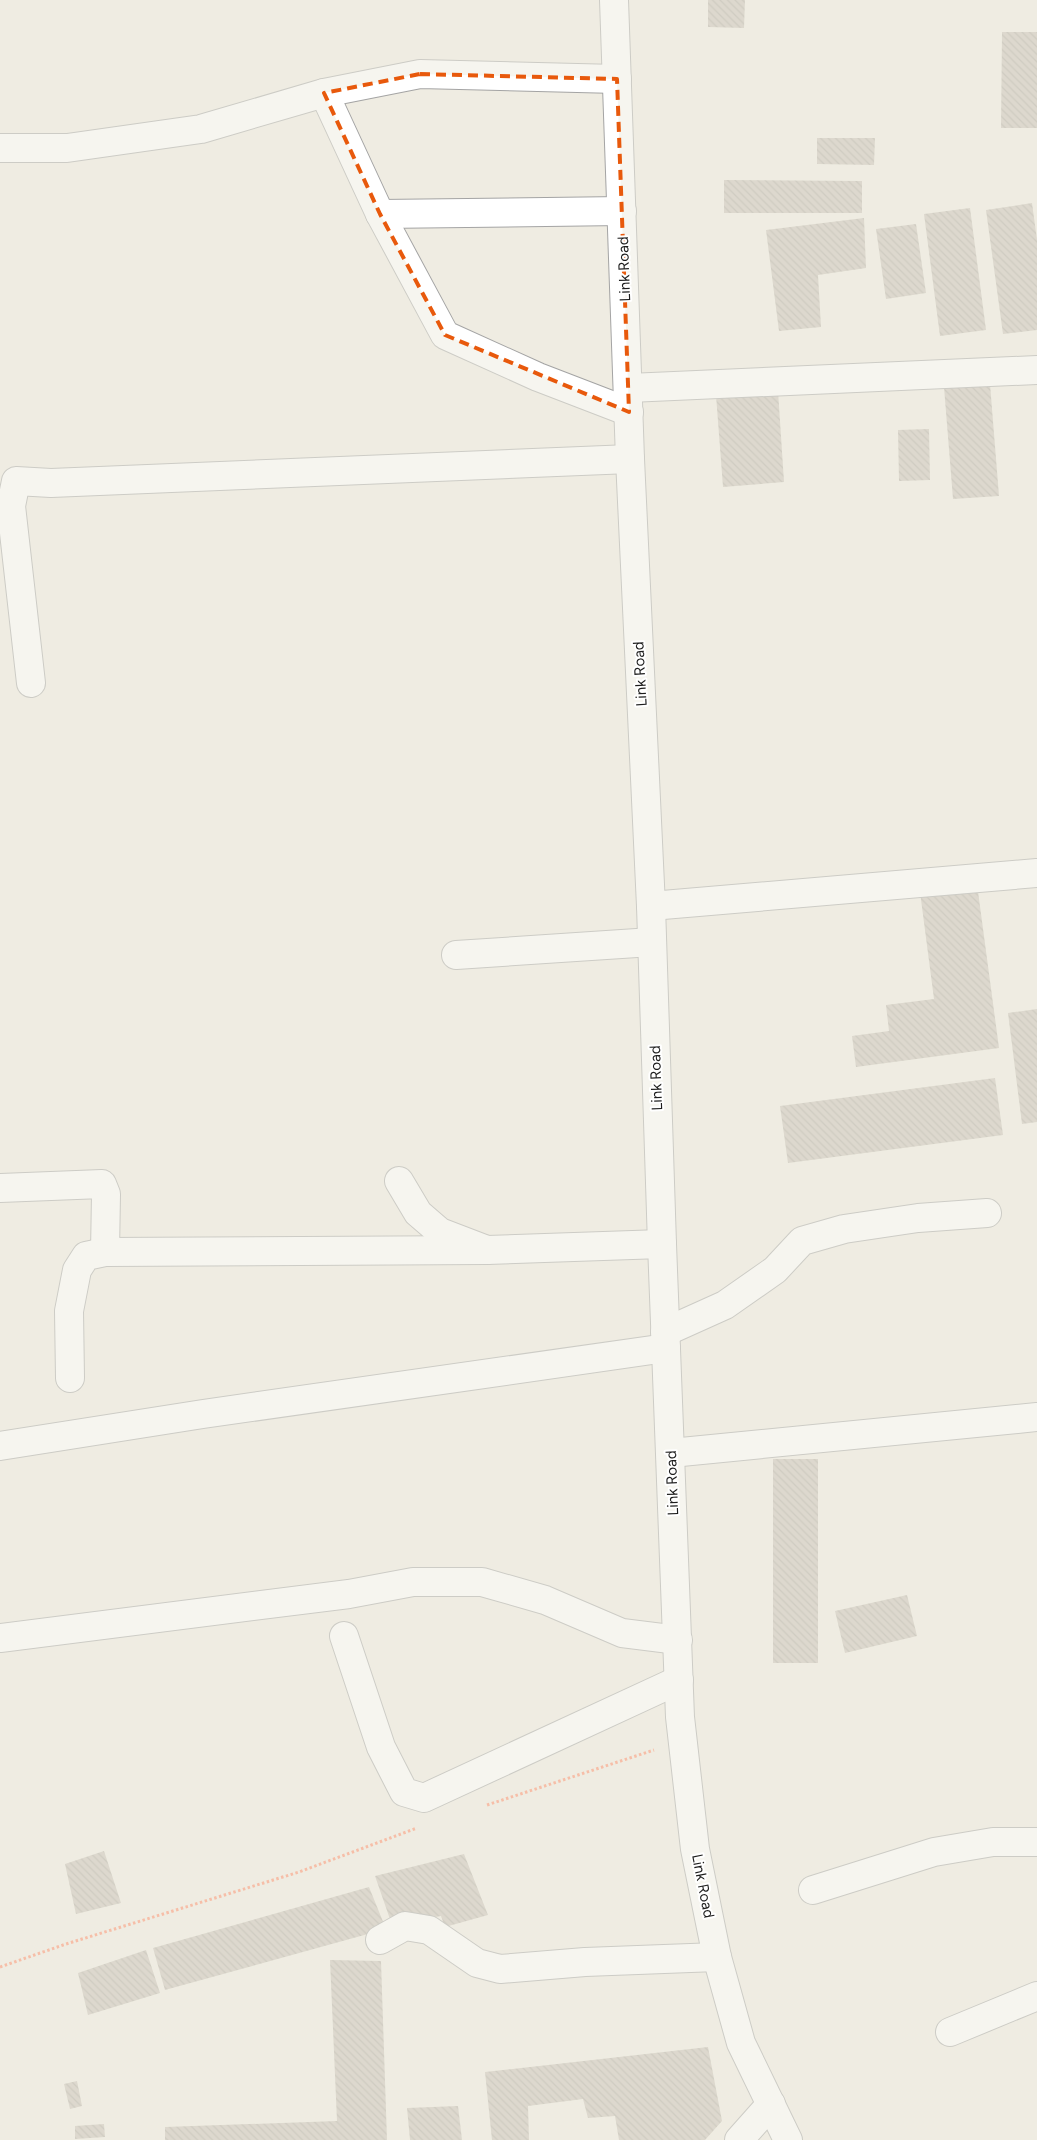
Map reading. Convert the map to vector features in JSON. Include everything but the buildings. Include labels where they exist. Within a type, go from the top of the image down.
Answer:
[{"type":"street","name":"Link Road","points":[[614,0],[630,459],[651,906],[665,1340],[671,1452],[680,1716],[695,1848],[717,1957],[741,2043],[788,2140]]},
{"type":"street","points":[[0,148],[67,148],[201,129],[324,93],[420,74],[617,79]]},
{"type":"street","points":[[324,93],[380,214],[445,335],[538,377],[629,400],[1037,370]]},
{"type":"street","points":[[380,214],[622,211]]},
{"type":"street","points":[[31,683],[11,506],[16,481],[51,483],[630,459]]},
{"type":"street","points":[[651,906],[1037,873]]},
{"type":"street","points":[[456,955],[652,942]]},
{"type":"street","points":[[399,1181],[418,1213],[440,1232],[486,1250]]},
{"type":"street","points":[[0,1188],[102,1184],[106,1194],[105,1252]]},
{"type":"street","points":[[0,1446],[665,1340],[725,1305],[775,1270],[802,1241],[844,1229],[918,1218],[987,1213]]},
{"type":"street","points":[[70,1378],[69,1311],[76,1270],[86,1256],[105,1252],[486,1250],[662,1244]]},
{"type":"street","points":[[671,1452],[1037,1417]]},
{"type":"street","points":[[0,1638],[349,1594],[412,1582],[482,1582],[545,1600],[622,1633],[678,1640]]},
{"type":"street","points":[[344,1636],[381,1747],[404,1792],[424,1798],[679,1680]]},
{"type":"street","points":[[813,1890],[934,1852],[993,1842],[1037,1842]]},
{"type":"street","points":[[380,1940],[405,1926],[429,1930],[477,1963],[500,1969],[585,1962],[717,1957]]},
{"type":"street","points":[[950,2032],[1037,1996]]},
{"type":"street","points":[[739,2140],[771,2104]]},
{"type":"path","points":[[483,1807],[658,1749]]},
{"type":"path","points":[[0,1967],[66,1944],[298,1872],[426,1825]]},
{"type":"highlighted area","points":[[420,74],[617,79],[629,412],[445,335],[380,214],[324,93]]}]
